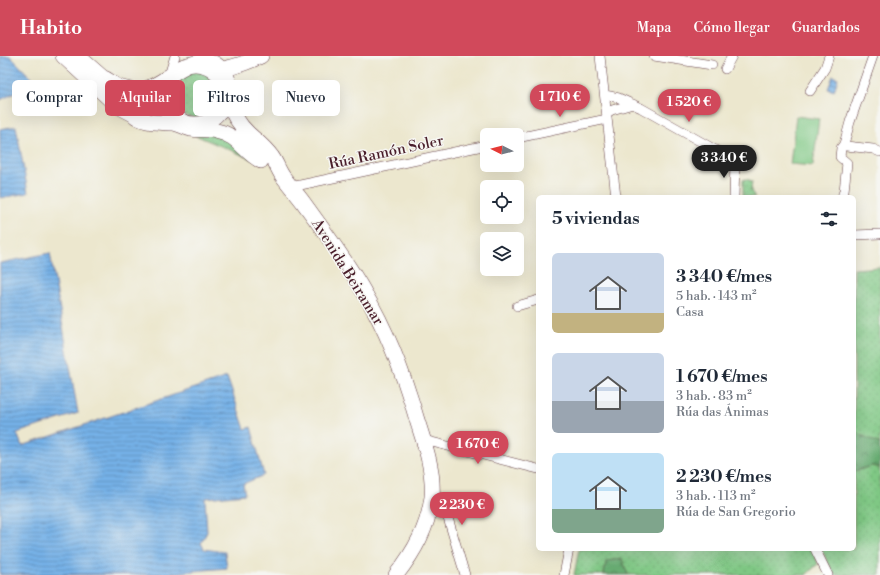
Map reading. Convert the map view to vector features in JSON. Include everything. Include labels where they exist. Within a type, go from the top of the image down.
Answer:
[{"type":"main road","points":[[63,56],[105,95]]},
{"type":"main road","points":[[78,56],[102,77],[120,87],[142,90],[154,85],[164,78],[178,62]]},
{"type":"main road","points":[[178,62],[205,66],[209,63],[256,59]]},
{"type":"main road","points":[[232,80],[235,71],[247,66],[256,59]]},
{"type":"main road","points":[[170,80],[178,62]]},
{"type":"main road","points":[[209,63],[221,80]]},
{"type":"main road","points":[[102,77],[103,82],[105,83]]},
{"type":"main road","points":[[134,116],[142,120],[174,123],[187,128],[216,131],[228,134],[239,141],[257,159],[267,159]]},
{"type":"main road","points":[[152,116],[170,118],[175,116],[188,123],[203,123],[209,121],[213,116]]},
{"type":"main road","name":"Avenida Beiramar","points":[[235,116],[248,134],[255,138],[267,159],[287,182],[347,265],[364,291],[393,348],[424,440],[430,466],[432,489],[428,516],[420,538],[412,554],[396,575]]},
{"type":"main road","name":"Avenida Beiramar","points":[[203,123],[228,128],[260,157],[267,159]]},
{"type":"street","points":[[600,56],[616,195]]},
{"type":"street","points":[[654,56],[712,65]]},
{"type":"street","points":[[725,69],[732,56]]},
{"type":"street","points":[[810,91],[825,68],[829,56]]},
{"type":"street","points":[[843,195],[847,163],[840,157],[841,148],[844,144],[873,56]]},
{"type":"street","points":[[605,95],[619,98],[641,108],[735,161],[734,195]]},
{"type":"street","points":[[524,136],[607,116],[612,110],[632,104]]},
{"type":"street","points":[[844,144],[846,146],[873,149],[880,152]]},
{"type":"street","name":"Rúa Ramón Soler","points":[[287,182],[480,146]]},
{"type":"street","points":[[856,235],[880,234]]},
{"type":"street","points":[[517,306],[536,301]]},
{"type":"street","points":[[424,440],[536,468]]},
{"type":"street","points":[[432,489],[445,508],[465,575]]},
{"type":"street","points":[[564,575],[569,551]]},
{"type":"street","points":[[816,551],[826,574]]},
{"type":"green space","points":[[192,70],[202,70],[216,80],[193,80],[193,116],[206,116],[202,118],[192,118],[185,114],[185,80],[178,80],[180,77]]},
{"type":"green space","points":[[796,116],[819,119],[813,166],[790,164]]},
{"type":"green space","points":[[190,133],[222,135],[254,160]]},
{"type":"green space","points":[[746,179],[752,181],[751,191],[754,195],[743,195],[743,180]]},
{"type":"green space","points":[[880,267],[880,444],[859,434],[856,431],[856,269]]},
{"type":"green space","points":[[856,431],[859,434],[880,444],[880,468],[872,466],[856,470]]},
{"type":"green space","points":[[872,466],[880,468],[880,575],[834,575],[822,551],[856,551],[856,470]]},
{"type":"green space","points":[[579,551],[814,551],[818,564],[806,575],[628,575],[622,559],[606,561],[604,575],[574,575]]},
{"type":"green space","points":[[622,559],[628,575],[604,575],[606,561]]},
{"type":"water","points":[[0,56],[10,56],[33,80],[12,80],[12,94],[0,100]]},
{"type":"water","points":[[833,76],[838,78],[834,91],[828,89]]},
{"type":"water","points":[[16,126],[28,193],[0,198],[0,129]]},
{"type":"water","points":[[50,253],[78,413],[17,433],[22,446],[227,377],[245,429],[251,427],[264,475],[243,484],[245,494],[205,498],[207,532],[201,543],[204,549],[225,552],[227,568],[151,575],[0,575],[0,263]]}]
